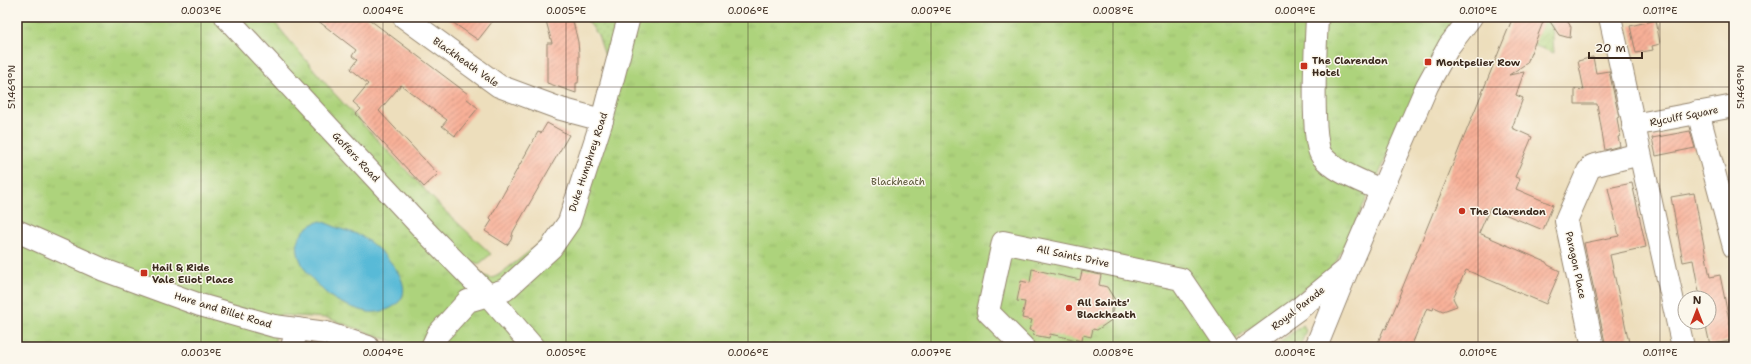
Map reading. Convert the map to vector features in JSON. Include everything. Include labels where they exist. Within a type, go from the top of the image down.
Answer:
[{"type":"street","name":"Goffers Road","points":[[226,17],[427,233],[488,295],[533,347]]},
{"type":"street","name":"Blackheath Vale","points":[[404,17],[499,86],[561,109],[602,120]]},
{"type":"street","name":"Duke Humphrey Road","points":[[488,295],[505,290],[538,261],[561,235],[569,222],[602,120],[629,17]]},
{"type":"street","points":[[1317,17],[1315,100],[1316,139],[1320,155],[1330,164],[1382,191]]},
{"type":"street","points":[[1316,347],[1348,268],[1427,86],[1449,46],[1471,17]]},
{"type":"street","points":[[1610,17],[1683,347]]},
{"type":"street","name":"Ryculff Square","points":[[1633,125],[1734,106]]},
{"type":"street","points":[[1698,112],[1734,248]]},
{"type":"street","name":"Paragon Place","points":[[1593,347],[1566,221],[1588,171],[1592,166],[1640,154]]},
{"type":"street","name":"Hare and Billet Road","points":[[17,231],[104,270],[200,306],[254,321],[294,338],[326,333],[368,347]]},
{"type":"street","name":"All Saints Drive","points":[[1023,347],[988,312],[1003,242],[1181,279],[1227,347]]},
{"type":"street","name":"Royal Parade","points":[[1246,347],[1301,307],[1348,268]]},
{"type":"street","points":[[432,347],[438,334],[468,301],[488,295]]},
{"type":"green space","name":"Blackheath","points":[[17,17],[270,17],[332,91],[368,130],[445,211],[491,254],[479,264],[468,260],[484,276],[492,278],[523,257],[551,231],[561,219],[624,17],[1459,17],[1391,149],[1336,262],[1324,275],[1224,347],[402,347],[400,344],[327,318],[279,315],[274,347],[17,347]]},
{"type":"green space","points":[[585,17],[621,17],[608,65],[598,35]]},
{"type":"green space","points":[[1530,17],[1545,17],[1552,24],[1554,53],[1528,43]]},
{"type":"green space","points":[[1303,325],[1306,330],[1300,347],[1272,347]]},
{"type":"water","points":[[321,221],[361,236],[369,241],[387,258],[401,278],[404,289],[402,298],[394,306],[385,310],[374,312],[354,308],[331,297],[310,277],[300,259],[298,241],[307,228]]},
{"type":"building","points":[[313,17],[366,17],[468,94],[466,98],[478,108],[455,136],[442,126],[447,120],[401,85],[379,111],[438,174],[424,187],[356,114],[361,109],[353,102],[368,84],[350,69],[357,60],[352,56],[356,50]]},
{"type":"building","points":[[445,17],[496,17],[478,40]]},
{"type":"building","points":[[545,17],[572,17],[579,53],[579,73],[578,83],[576,83],[576,93],[547,83],[547,43],[552,43]]},
{"type":"building","name":"The Clarendon","points":[[1513,17],[1545,17],[1527,63],[1509,75],[1524,72],[1516,95],[1523,98],[1512,128],[1532,137],[1515,177],[1520,179],[1516,189],[1553,205],[1543,230],[1490,208],[1479,233],[1546,262],[1548,265],[1560,271],[1546,304],[1466,270],[1453,298],[1457,306],[1443,311],[1434,307],[1433,310],[1427,308],[1411,347],[1376,347],[1384,328],[1386,329],[1400,296]]},
{"type":"building","points":[[1547,17],[1565,17],[1571,27],[1570,38],[1559,35]]},
{"type":"building","points":[[1656,20],[1660,44],[1652,46],[1653,50],[1636,53],[1630,26]]},
{"type":"building","points":[[1593,57],[1596,73],[1609,71],[1619,117],[1617,118],[1620,146],[1605,150],[1597,104],[1575,104],[1575,89],[1584,90],[1578,61]]},
{"type":"building","points":[[547,123],[569,135],[507,245],[485,231],[492,220],[490,218],[538,132],[541,133]]},
{"type":"building","points":[[1690,131],[1695,148],[1656,156],[1652,138]]},
{"type":"building","points":[[1632,183],[1646,247],[1610,255],[1630,347],[1606,347],[1584,243],[1619,236],[1608,188]]},
{"type":"building","points":[[1694,193],[1710,277],[1720,275],[1733,340],[1710,345],[1707,330],[1717,330],[1717,290],[1699,290],[1693,260],[1683,262],[1671,197]]},
{"type":"building","name":"All Saints' Blackheath","points":[[1032,269],[1080,280],[1082,271],[1101,275],[1099,285],[1107,287],[1115,300],[1110,321],[1097,330],[1093,329],[1091,337],[1083,335],[1082,341],[1050,334],[1049,338],[1033,335],[1034,331],[1029,330],[1032,320],[1022,318],[1025,302],[1017,301],[1021,281],[1030,283]]},
{"type":"place","name":"Montpelier Row","points":[[1428,62]]},
{"type":"place","name":"The Clarendon Hotel","points":[[1304,66]]},
{"type":"place","name":"The Clarendon","points":[[1462,211]]},
{"type":"place","name":"Hail & Ride Vale Eliot Place","points":[[144,273]]},
{"type":"place","name":"All Saints' Blackheath","points":[[1069,308]]}]
